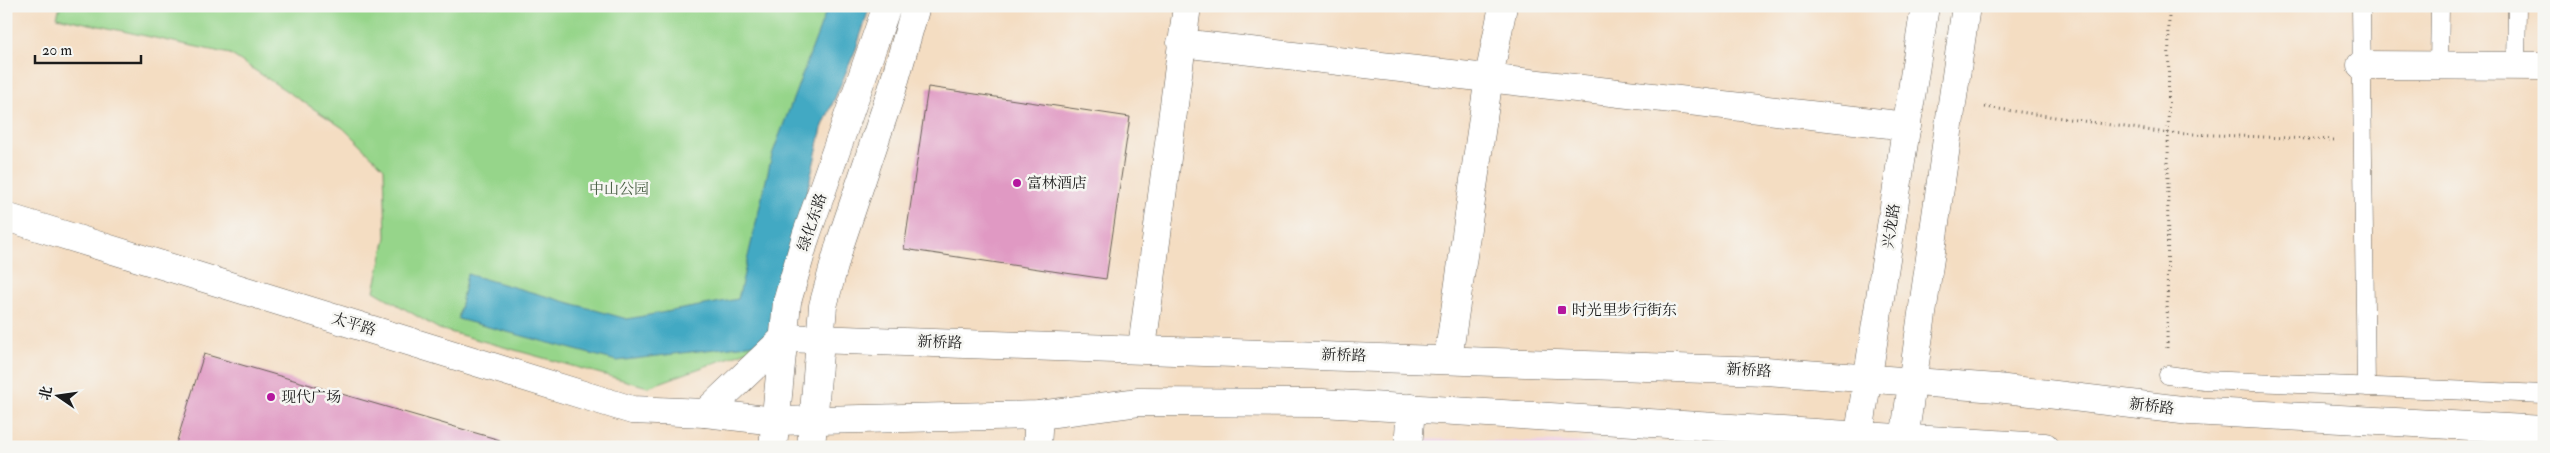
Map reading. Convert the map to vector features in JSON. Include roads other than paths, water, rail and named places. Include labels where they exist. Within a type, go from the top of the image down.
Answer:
[{"type":"main road","name":"绿化东路","points":[[774,434],[787,302],[806,236],[888,6]]},
{"type":"main road","points":[[812,434],[823,306],[840,244],[892,90],[916,6]]},
{"type":"main road","points":[[1142,348],[1187,6]]},
{"type":"main road","points":[[1448,359],[1490,77],[1503,6]]},
{"type":"main road","name":"兴龙路","points":[[1858,442],[1925,6]]},
{"type":"main road","points":[[1903,443],[1966,6]]},
{"type":"main road","points":[[1181,43],[1907,126]]},
{"type":"main road","points":[[2361,65],[2544,66]]},
{"type":"main road","name":"太平路","points":[[6,217],[632,410],[705,412]]},
{"type":"main road","name":"新桥路","points":[[784,338],[1142,348],[1766,371],[1997,388],[2190,411],[2544,430]]},
{"type":"main road","points":[[784,338],[705,412],[774,434],[812,434],[1039,415],[1139,402],[1322,403],[1858,442],[2045,447]]},
{"type":"main road","points":[[1408,447],[1411,408]]},
{"type":"main road","points":[[1036,447],[1039,415]]},
{"type":"lane","points":[[2361,6],[2366,387]]},
{"type":"lane","points":[[2439,66],[2440,6]]},
{"type":"lane","points":[[2516,66],[2517,6]]},
{"type":"lane","points":[[2168,375],[2204,380],[2544,394]]},
{"type":"water","points":[[828,6],[870,6],[856,49],[822,128],[772,342],[617,361],[458,319],[467,274],[627,319],[738,299],[772,155]]},
{"type":"place","name":"富林酒店","points":[[1017,183]]},
{"type":"place","name":"时光里步行街东","points":[[1562,310]]},
{"type":"place","name":"现代广场","points":[[271,397]]},
{"type":"park label","name":"中山公园","points":[[619,189]]}]
